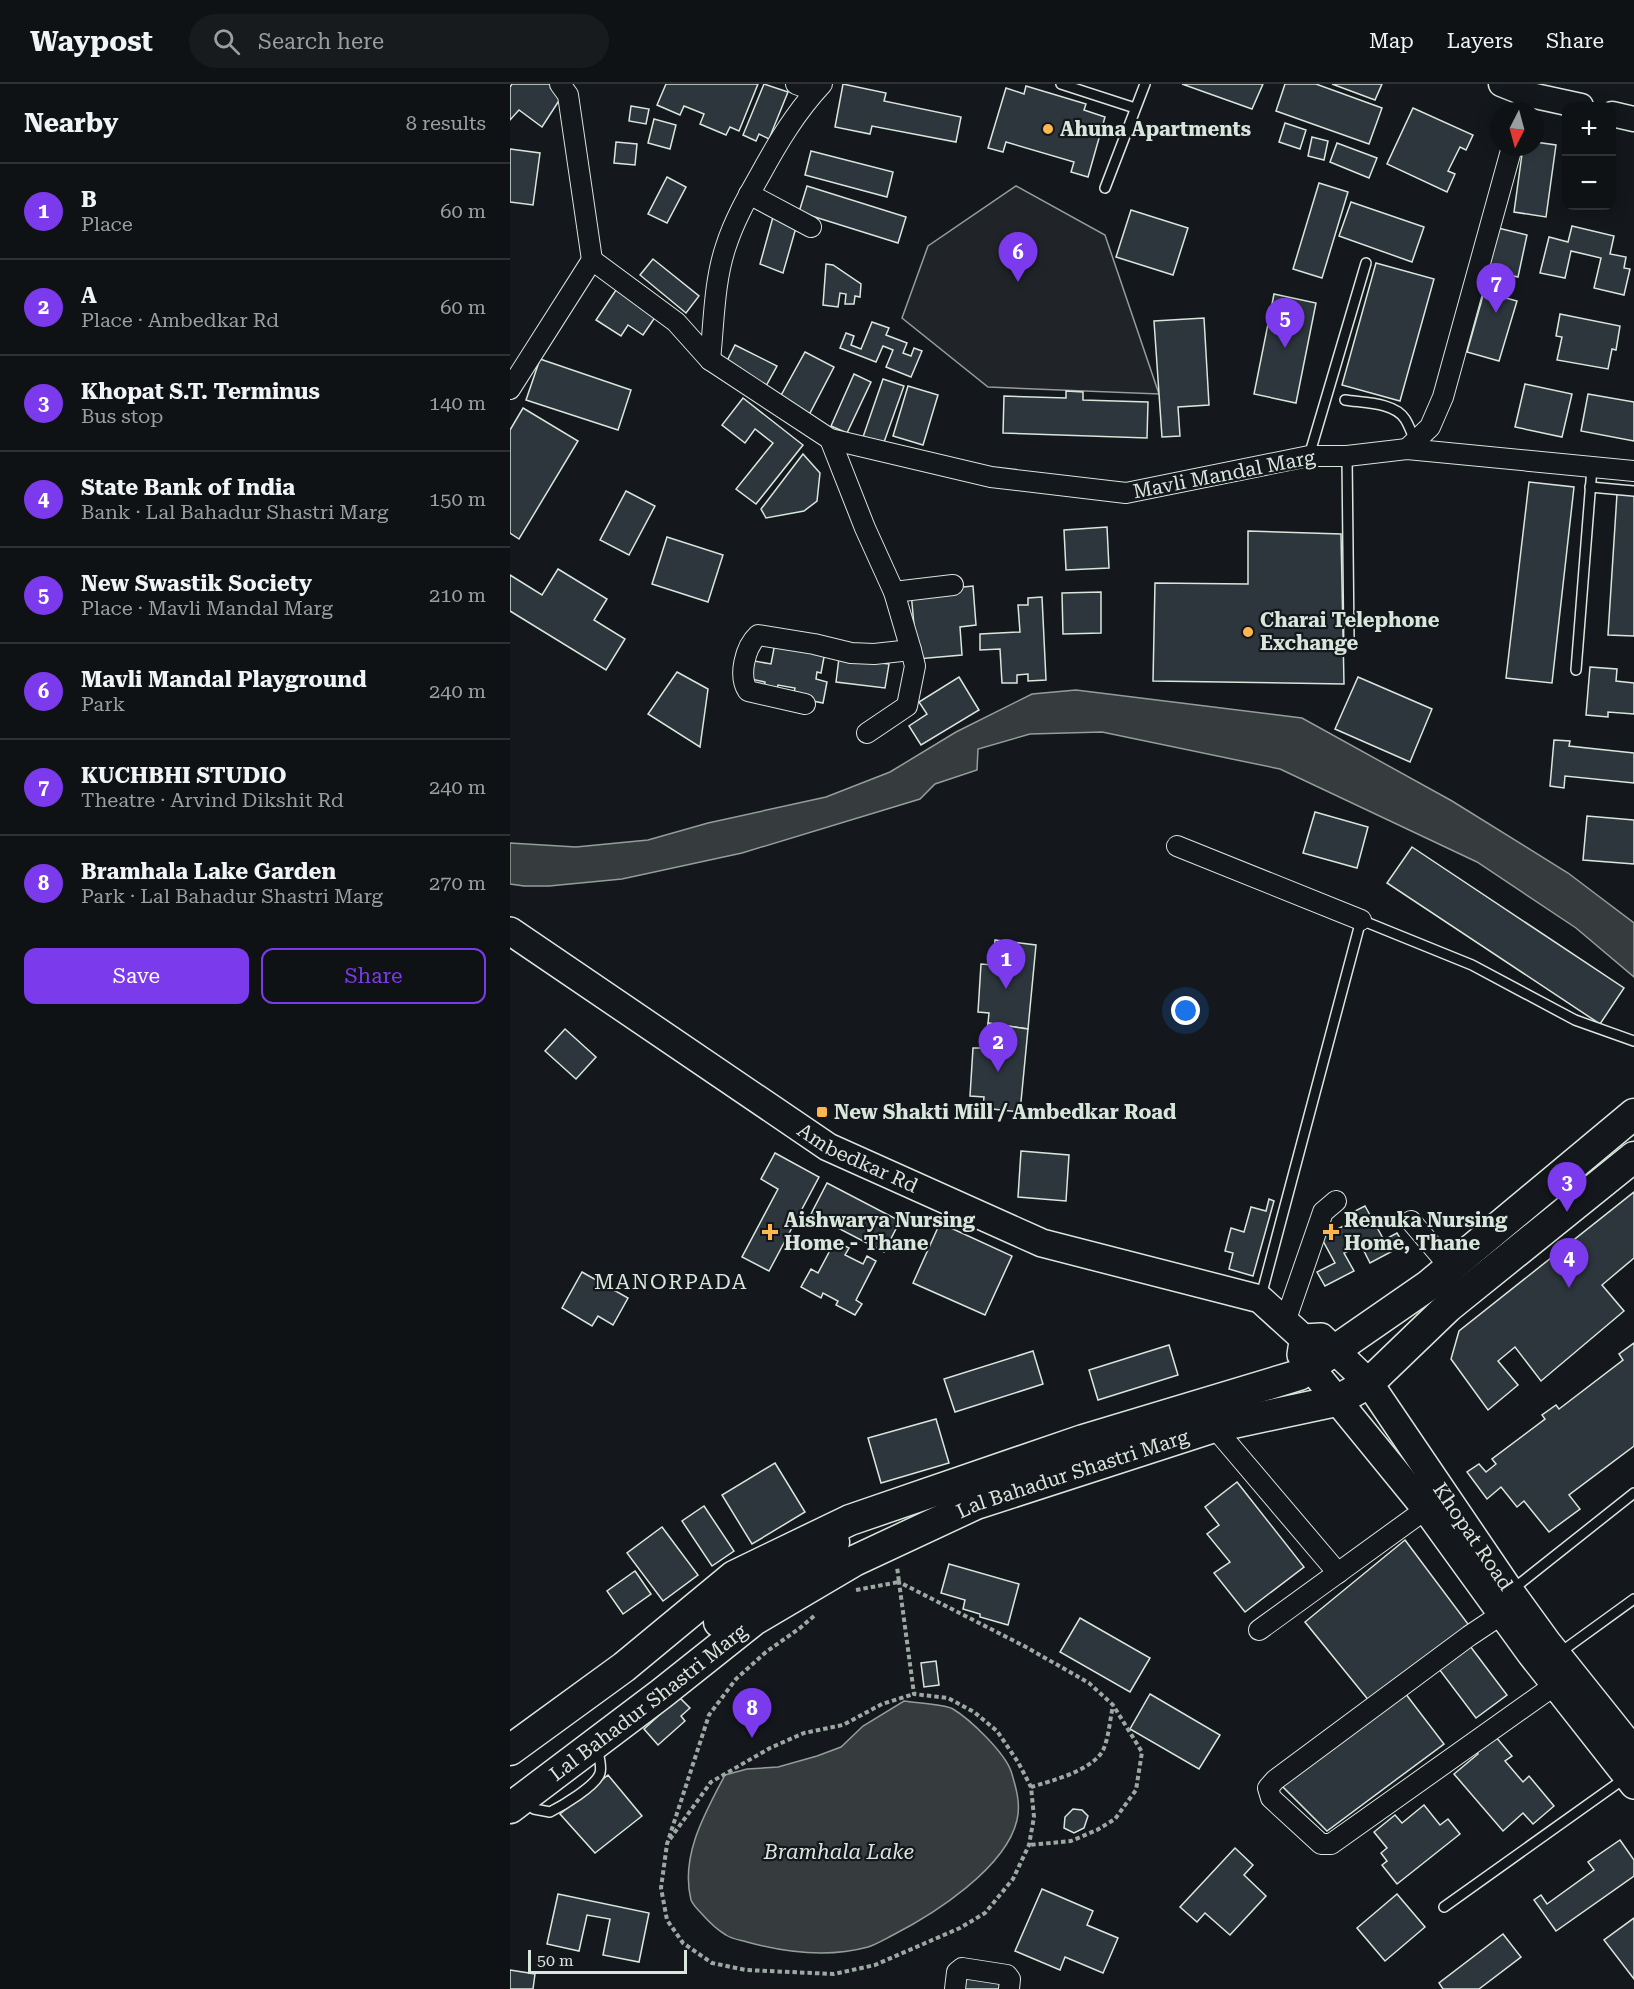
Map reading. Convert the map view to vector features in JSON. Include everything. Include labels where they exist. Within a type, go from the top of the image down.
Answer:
[{"type":"main road","name":"Ambedkar Rd","points":[[510,931],[828,1147],[1042,1243],[1260,1299],[1294,1330]]},
{"type":"main road","name":"Lal Bahadur Shastri Marg","points":[[510,1750],[624,1667],[734,1575],[850,1520],[1083,1440],[1299,1375],[1428,1285],[1634,1114]]},
{"type":"main road","name":"Lal Bahadur Shastri Marg","points":[[514,1798],[596,1743],[754,1620],[854,1561],[976,1504],[1214,1427],[1336,1401],[1369,1383],[1448,1307],[1634,1156]]},
{"type":"main road","name":"Khopat Road","points":[[1294,1330],[1321,1337],[1369,1383],[1502,1603]]},
{"type":"main road","points":[[1294,1330],[1301,1355],[1310,1367]]},
{"type":"main road","name":"Khopat Road","points":[[1310,1367],[1502,1603],[1632,1771]]},
{"type":"main road","points":[[514,1798],[753,1596],[826,1552],[850,1520]]},
{"type":"main road","points":[[826,1552],[883,1548]]},
{"type":"street","points":[[510,389],[592,260],[568,95],[560,84]]},
{"type":"street","points":[[711,360],[719,279],[726,247],[739,214],[784,131],[819,88],[796,84]]},
{"type":"street","points":[[1501,84],[1524,102]]},
{"type":"street","points":[[1544,103],[1562,105]]},
{"type":"street","points":[[1616,115],[1634,119]]},
{"type":"street","points":[[1411,445],[1430,427],[1443,397],[1510,156]]},
{"type":"street","points":[[749,194],[811,227]]},
{"type":"street","name":"Mavli Mandal Marg","points":[[592,260],[676,322],[711,360],[830,439],[991,477],[1126,493],[1309,456],[1347,456],[1411,445],[1591,477],[1634,471]]},
{"type":"street","points":[[830,439],[865,528],[894,592],[915,666],[907,706],[867,733]]},
{"type":"street","points":[[894,592],[953,585]]},
{"type":"street","points":[[805,704],[748,691],[743,684],[745,662],[752,641],[758,634],[850,653],[874,654],[911,650]]},
{"type":"street","points":[[1178,846],[1361,921]]},
{"type":"street","points":[[1294,1330],[1323,1212],[1336,1202]]},
{"type":"street","points":[[1412,1221],[1449,1267]]},
{"type":"street","points":[[1214,1427],[1338,1573]]},
{"type":"street","points":[[1259,1630],[1426,1509]]},
{"type":"street","points":[[1502,1603],[1469,1636],[1275,1780],[1268,1788],[1271,1798],[1321,1844],[1331,1844],[1551,1669]]},
{"type":"street","points":[[955,1989],[957,1972],[962,1968],[1007,1975],[1010,1979],[1009,1989]]},
{"type":"lane","points":[[1060,84],[1135,108]]},
{"type":"lane","points":[[1105,188],[1144,84]]},
{"type":"lane","points":[[1309,456],[1366,263]]},
{"type":"lane","points":[[1345,400],[1397,410],[1404,417],[1411,445]]},
{"type":"lane","points":[[1347,456],[1350,641]]},
{"type":"lane","points":[[1576,670],[1591,477],[1634,491]]},
{"type":"lane","points":[[1260,1299],[1361,921],[1472,965],[1575,1020],[1634,1041]]},
{"type":"lane","points":[[1502,1603],[1634,1493]]},
{"type":"lane","points":[[1551,1669],[1634,1599]]},
{"type":"lane","points":[[1444,1906],[1632,1771]]},
{"type":"path","points":[[883,1548],[899,1582],[914,1694]]},
{"type":"path","points":[[854,1591],[899,1582],[1026,1647],[1089,1683],[1113,1705],[1142,1752],[1136,1790],[1115,1819],[1097,1830],[1071,1841],[1029,1845]]},
{"type":"path","points":[[667,1844],[711,1782],[770,1748],[804,1733],[843,1725],[882,1704],[914,1694],[948,1698],[974,1712],[997,1731],[1018,1762],[1031,1787],[1034,1817],[1029,1845],[1012,1879],[985,1913],[960,1928],[874,1965],[834,1974],[746,1970],[712,1963],[683,1943],[668,1920],[662,1888],[667,1844],[710,1715],[736,1679],[766,1652],[815,1615]]},
{"type":"path","points":[[1031,1787],[1066,1776],[1087,1766],[1104,1750],[1113,1705]]},
{"type":"shaded area","points":[[1016,186],[1105,235],[1159,394],[988,387],[902,318],[928,246]]},
{"type":"water","points":[[1076,690],[1302,718],[1452,801],[1568,873],[1634,923],[1634,977],[1576,928],[1477,862],[1280,769],[1102,732],[1030,734],[978,749],[977,770],[935,784],[920,799],[742,853],[622,879],[549,886],[510,884],[510,843],[576,847],[648,840],[708,823],[826,797],[890,772],[956,732],[1032,694]]},
{"type":"water","name":"Bramhala Lake","points":[[904,1701],[953,1709],[986,1737],[1007,1763],[1016,1789],[1018,1814],[1010,1838],[999,1855],[984,1872],[947,1902],[910,1926],[868,1947],[823,1953],[792,1951],[733,1938],[716,1928],[691,1900],[688,1884],[689,1867],[696,1835],[725,1775],[747,1769],[778,1767],[841,1747],[863,1726]]},
{"type":"building","points":[[512,84],[550,84],[562,96],[542,127],[519,110],[510,120],[510,87]]},
{"type":"building","points":[[666,84],[758,84],[739,131],[730,127],[726,135],[700,124],[704,114],[684,106],[680,115],[657,105]]},
{"type":"building","points":[[764,84],[788,92],[769,139],[759,134],[756,141],[743,135]]},
{"type":"building","points":[[843,84],[886,93],[884,101],[961,117],[956,142],[872,126],[870,134],[835,127]]},
{"type":"building","points":[[1182,84],[1263,84],[1252,109]]},
{"type":"building","points":[[1285,84],[1316,84],[1382,108],[1369,144],[1276,111]]},
{"type":"building","points":[[1332,84],[1382,84],[1375,100]]},
{"type":"building","name":"Ahuna Apartments","points":[[1026,86],[1086,104],[1084,110],[1105,117],[1088,177],[1071,172],[1074,162],[1006,142],[1003,152],[988,148],[1006,88],[1024,94]]},
{"type":"building","points":[[631,106],[649,109],[646,124],[629,121]]},
{"type":"building","points":[[1413,108],[1473,135],[1466,150],[1460,147],[1448,171],[1455,174],[1447,192],[1387,164]]},
{"type":"building","points":[[654,119],[676,125],[670,149],[648,143]]},
{"type":"building","points":[[1285,123],[1306,130],[1300,149],[1279,142]]},
{"type":"building","points":[[1312,137],[1328,141],[1324,160],[1308,156]]},
{"type":"building","points":[[616,142],[637,144],[635,165],[614,163]]},
{"type":"building","points":[[1337,143],[1377,158],[1369,178],[1330,162]]},
{"type":"building","points":[[1544,143],[1556,145],[1546,217],[1514,212],[1522,156],[1544,156]]},
{"type":"building","points":[[510,149],[540,153],[533,205],[510,202]]},
{"type":"building","points":[[811,151],[893,172],[887,197],[805,175]]},
{"type":"building","points":[[667,177],[686,187],[667,223],[648,214]]},
{"type":"building","points":[[1319,183],[1348,192],[1322,278],[1293,269]]},
{"type":"building","points":[[807,186],[906,217],[898,243],[799,212]]},
{"type":"building","points":[[1351,202],[1424,227],[1412,262],[1339,236]]},
{"type":"building","points":[[1131,210],[1188,228],[1173,275],[1116,257]]},
{"type":"building","points":[[773,217],[797,224],[783,273],[760,264]]},
{"type":"building","points":[[1572,226],[1614,236],[1610,254],[1626,257],[1624,268],[1630,269],[1624,295],[1594,288],[1601,258],[1571,251],[1565,278],[1540,273],[1549,237],[1568,242]]},
{"type":"building","points":[[1498,228],[1527,235],[1518,277],[1488,270]]},
{"type":"building","points":[[653,259],[699,296],[686,313],[640,275]]},
{"type":"building","points":[[1376,263],[1434,279],[1400,401],[1342,385]]},
{"type":"building","points":[[826,264],[833,265],[861,284],[860,297],[855,296],[854,304],[845,304],[846,294],[840,293],[838,307],[823,305]]},
{"type":"building","points":[[618,287],[658,313],[643,335],[628,325],[621,336],[596,320]]},
{"type":"building","points":[[1484,292],[1517,301],[1499,361],[1467,352]]},
{"type":"building","points":[[1274,294],[1316,303],[1296,403],[1254,394]]},
{"type":"building","points":[[1560,314],[1620,326],[1616,350],[1612,349],[1608,369],[1557,360],[1562,337],[1556,336]]},
{"type":"building","points":[[1204,318],[1209,405],[1178,407],[1180,436],[1162,437],[1154,321]]},
{"type":"building","points":[[872,322],[889,328],[886,335],[907,343],[903,353],[911,356],[914,348],[922,351],[911,377],[886,367],[893,350],[883,346],[876,362],[840,348],[846,333],[854,336],[851,345],[861,349]]},
{"type":"building","points":[[735,345],[777,366],[766,386],[725,365]]},
{"type":"building","points":[[805,352],[834,367],[809,415],[779,399]]},
{"type":"building","points":[[540,359],[631,390],[618,430],[526,400]]},
{"type":"building","points":[[854,374],[871,382],[847,433],[831,426]]},
{"type":"building","points":[[883,379],[904,386],[883,445],[863,437]]},
{"type":"building","points":[[1525,384],[1572,394],[1562,437],[1515,427]]},
{"type":"building","points":[[908,386],[938,395],[923,445],[893,436]]},
{"type":"building","points":[[1066,391],[1083,392],[1083,400],[1148,402],[1147,438],[1003,433],[1004,396],[1066,398]]},
{"type":"building","points":[[1588,394],[1634,402],[1634,441],[1581,431]]},
{"type":"building","points":[[743,398],[803,445],[756,504],[736,489],[773,443],[755,429],[745,443],[722,425]]},
{"type":"building","points":[[523,408],[578,441],[519,539],[510,533],[510,430]]},
{"type":"building","points":[[803,454],[820,473],[817,501],[804,511],[766,518],[761,509]]},
{"type":"building","points":[[1529,482],[1574,487],[1552,683],[1506,678]]},
{"type":"building","points":[[626,491],[655,506],[629,555],[600,540]]},
{"type":"building","points":[[1617,494],[1634,495],[1634,636],[1608,635]]},
{"type":"building","points":[[1107,527],[1109,568],[1066,570],[1064,530]]},
{"type":"building","name":"Charai Telephone Exchange","points":[[1248,531],[1341,534],[1344,684],[1153,681],[1155,583],[1248,584]]},
{"type":"building","points":[[667,537],[723,555],[708,602],[652,584]]},
{"type":"building","points":[[558,569],[607,599],[594,620],[625,639],[606,670],[510,611],[510,575],[542,595]]},
{"type":"building","points":[[973,586],[976,625],[960,627],[962,655],[917,659],[911,592]]},
{"type":"building","points":[[1101,592],[1101,633],[1063,634],[1062,593]]},
{"type":"building","points":[[1042,597],[1046,680],[1028,681],[1028,674],[1017,675],[1017,683],[1002,683],[1000,649],[980,650],[980,634],[1020,632],[1018,605],[1028,605],[1028,598]]},
{"type":"building","points":[[775,643],[825,652],[821,673],[817,672],[816,679],[827,682],[823,703],[793,697],[795,688],[778,685],[776,694],[764,691],[765,682],[746,678],[749,660],[771,664]]},
{"type":"building","points":[[839,658],[889,664],[885,688],[836,682]]},
{"type":"building","points":[[1590,667],[1617,669],[1616,681],[1634,683],[1634,714],[1608,712],[1608,717],[1586,715]]},
{"type":"building","points":[[677,672],[708,689],[700,747],[648,714]]},
{"type":"building","points":[[959,677],[979,710],[921,745],[909,726],[927,714],[919,702]]},
{"type":"building","points":[[1358,677],[1432,709],[1410,762],[1335,729]]},
{"type":"building","points":[[1554,740],[1570,741],[1569,746],[1634,753],[1634,783],[1565,776],[1564,788],[1550,786]]},
{"type":"building","points":[[1315,812],[1368,827],[1357,868],[1303,853]]},
{"type":"building","points":[[1587,816],[1634,820],[1634,864],[1583,860]]},
{"type":"building","points":[[1412,847],[1624,988],[1600,1024],[1387,883]]},
{"type":"building","points":[[995,940],[1036,945],[1028,1029],[988,1023],[989,1013],[978,1012],[981,964],[993,965]]},
{"type":"building","points":[[988,1023],[1028,1029],[1020,1112],[983,1108],[984,1097],[970,1096],[973,1048],[985,1048]]},
{"type":"building","points":[[565,1029],[596,1057],[576,1079],[545,1051]]},
{"type":"building","points":[[1021,1151],[1069,1155],[1066,1201],[1018,1197]]},
{"type":"building","points":[[775,1153],[819,1177],[769,1271],[742,1257],[778,1189],[761,1179]]},
{"type":"building","points":[[827,1183],[900,1221],[884,1252],[811,1214]]},
{"type":"building","points":[[1634,1192],[1634,1258],[1602,1285],[1624,1311],[1541,1381],[1515,1347],[1498,1361],[1518,1385],[1488,1410],[1451,1359],[1459,1331]]},
{"type":"building","points":[[1269,1199],[1274,1201],[1253,1276],[1229,1269],[1233,1253],[1225,1251],[1231,1228],[1244,1232],[1251,1207],[1266,1211]]},
{"type":"building","points":[[1365,1206],[1384,1240],[1397,1233],[1404,1245],[1370,1263],[1361,1245],[1344,1253],[1354,1271],[1325,1286],[1317,1272],[1335,1263],[1317,1230],[1330,1223],[1334,1231],[1351,1222],[1347,1215]]},
{"type":"building","points":[[940,1223],[1012,1256],[985,1315],[913,1283]]},
{"type":"building","points":[[835,1241],[849,1248],[845,1255],[863,1264],[867,1256],[876,1261],[856,1300],[862,1304],[855,1315],[836,1305],[838,1301],[823,1293],[821,1298],[801,1287],[811,1269],[818,1273]]},
{"type":"building","points":[[582,1272],[628,1298],[613,1325],[598,1316],[592,1326],[562,1308]]},
{"type":"building","points":[[1634,1343],[1634,1446],[1569,1495],[1580,1509],[1549,1532],[1524,1501],[1517,1507],[1501,1487],[1487,1499],[1467,1472],[1479,1464],[1486,1472],[1496,1464],[1492,1459],[1545,1419],[1542,1415],[1556,1405],[1559,1409],[1623,1360],[1619,1354]]},
{"type":"building","points":[[1169,1345],[1178,1375],[1098,1400],[1089,1370]]},
{"type":"building","points":[[1033,1351],[1043,1384],[955,1412],[944,1379]]},
{"type":"building","points":[[936,1419],[949,1463],[881,1483],[868,1438]]},
{"type":"building","points":[[775,1463],[805,1512],[752,1544],[722,1495]]},
{"type":"building","points":[[1237,1482],[1304,1567],[1245,1612],[1214,1573],[1230,1562],[1207,1534],[1219,1525],[1205,1507]]},
{"type":"building","points":[[704,1506],[734,1551],[712,1566],[682,1521]]},
{"type":"building","points":[[662,1527],[698,1575],[663,1601],[627,1553]]},
{"type":"building","points":[[1405,1540],[1471,1628],[1370,1702],[1305,1622]]},
{"type":"building","points":[[949,1564],[1019,1584],[1008,1625],[980,1617],[980,1614],[963,1609],[965,1600],[941,1593]]},
{"type":"building","points":[[635,1571],[651,1594],[623,1614],[607,1591]]},
{"type":"building","points":[[1080,1618],[1150,1658],[1130,1692],[1060,1652]]},
{"type":"building","points":[[1470,1646],[1507,1695],[1476,1718],[1439,1669]]},
{"type":"building","points":[[936,1661],[939,1685],[924,1687],[921,1663]]},
{"type":"building","points":[[1405,1693],[1444,1744],[1327,1831],[1282,1786]]},
{"type":"building","points":[[1150,1694],[1220,1735],[1199,1769],[1130,1729]]},
{"type":"building","points":[[679,1697],[690,1708],[681,1716],[685,1721],[658,1745],[644,1729]]},
{"type":"building","points":[[1490,1730],[1512,1756],[1505,1761],[1523,1782],[1529,1776],[1554,1806],[1533,1824],[1523,1813],[1503,1831],[1454,1774],[1478,1754],[1471,1745]]},
{"type":"building","points":[[608,1775],[642,1816],[595,1853],[560,1814]]},
{"type":"building","points":[[1424,1805],[1440,1825],[1448,1819],[1460,1834],[1397,1884],[1382,1865],[1387,1861],[1381,1853],[1387,1848],[1374,1832],[1395,1815],[1402,1823]]},
{"type":"building","points":[[1073,1809],[1082,1810],[1088,1816],[1084,1828],[1074,1833],[1064,1828],[1065,1817]]},
{"type":"building","points":[[1620,1840],[1634,1860],[1634,1876],[1556,1931],[1534,1900],[1541,1895],[1547,1904],[1594,1870],[1588,1862]]},
{"type":"building","points":[[1235,1848],[1253,1865],[1244,1875],[1266,1896],[1230,1935],[1205,1913],[1197,1922],[1180,1907]]},
{"type":"building","points":[[1042,1889],[1093,1911],[1087,1925],[1118,1938],[1103,1973],[1065,1957],[1060,1970],[1015,1951]]},
{"type":"building","points":[[558,1894],[649,1913],[639,1962],[603,1955],[610,1919],[587,1915],[579,1951],[547,1944]]},
{"type":"building","points":[[1397,1894],[1425,1927],[1385,1961],[1357,1928]]},
{"type":"building","points":[[1634,1918],[1634,1979],[1604,1940]]},
{"type":"building","points":[[1503,1934],[1521,1957],[1479,1989],[1443,1989],[1439,1983]]},
{"type":"building","points":[[510,1970],[535,1974],[533,1989],[510,1989]]},
{"type":"building","points":[[961,1976],[1006,1982],[1006,1989],[960,1989]]},
{"type":"place","name":"Ahuna Apartments","points":[[1048,129]]},
{"type":"place","name":"Mavli Mandal Playground","points":[[1018,282]]},
{"type":"place","name":"KUCHBHI STUDIO","points":[[1496,313]]},
{"type":"place","name":"New Swastik Society","points":[[1285,348]]},
{"type":"place","name":"Charai Telephone Exchange","points":[[1248,632]]},
{"type":"place","name":"B","points":[[1006,989]]},
{"type":"place","name":"A","points":[[998,1072]]},
{"type":"place","name":"New Shakti Mill / Ambedkar Road","points":[[822,1112]]},
{"type":"place","name":"Khopat S.T. Terminus","points":[[1567,1212]]},
{"type":"place","name":"Aishwarya Nursing Home - Thane","points":[[770,1232]]},
{"type":"place","name":"Renuka Nursing Home, Thane","points":[[1331,1232]]},
{"type":"place","name":"State Bank of India","points":[[1569,1288]]},
{"type":"place","name":"Bramhala Lake Garden","points":[[752,1738]]},
{"type":"district","name":"MANORPADA","points":[[671,1282]]}]
